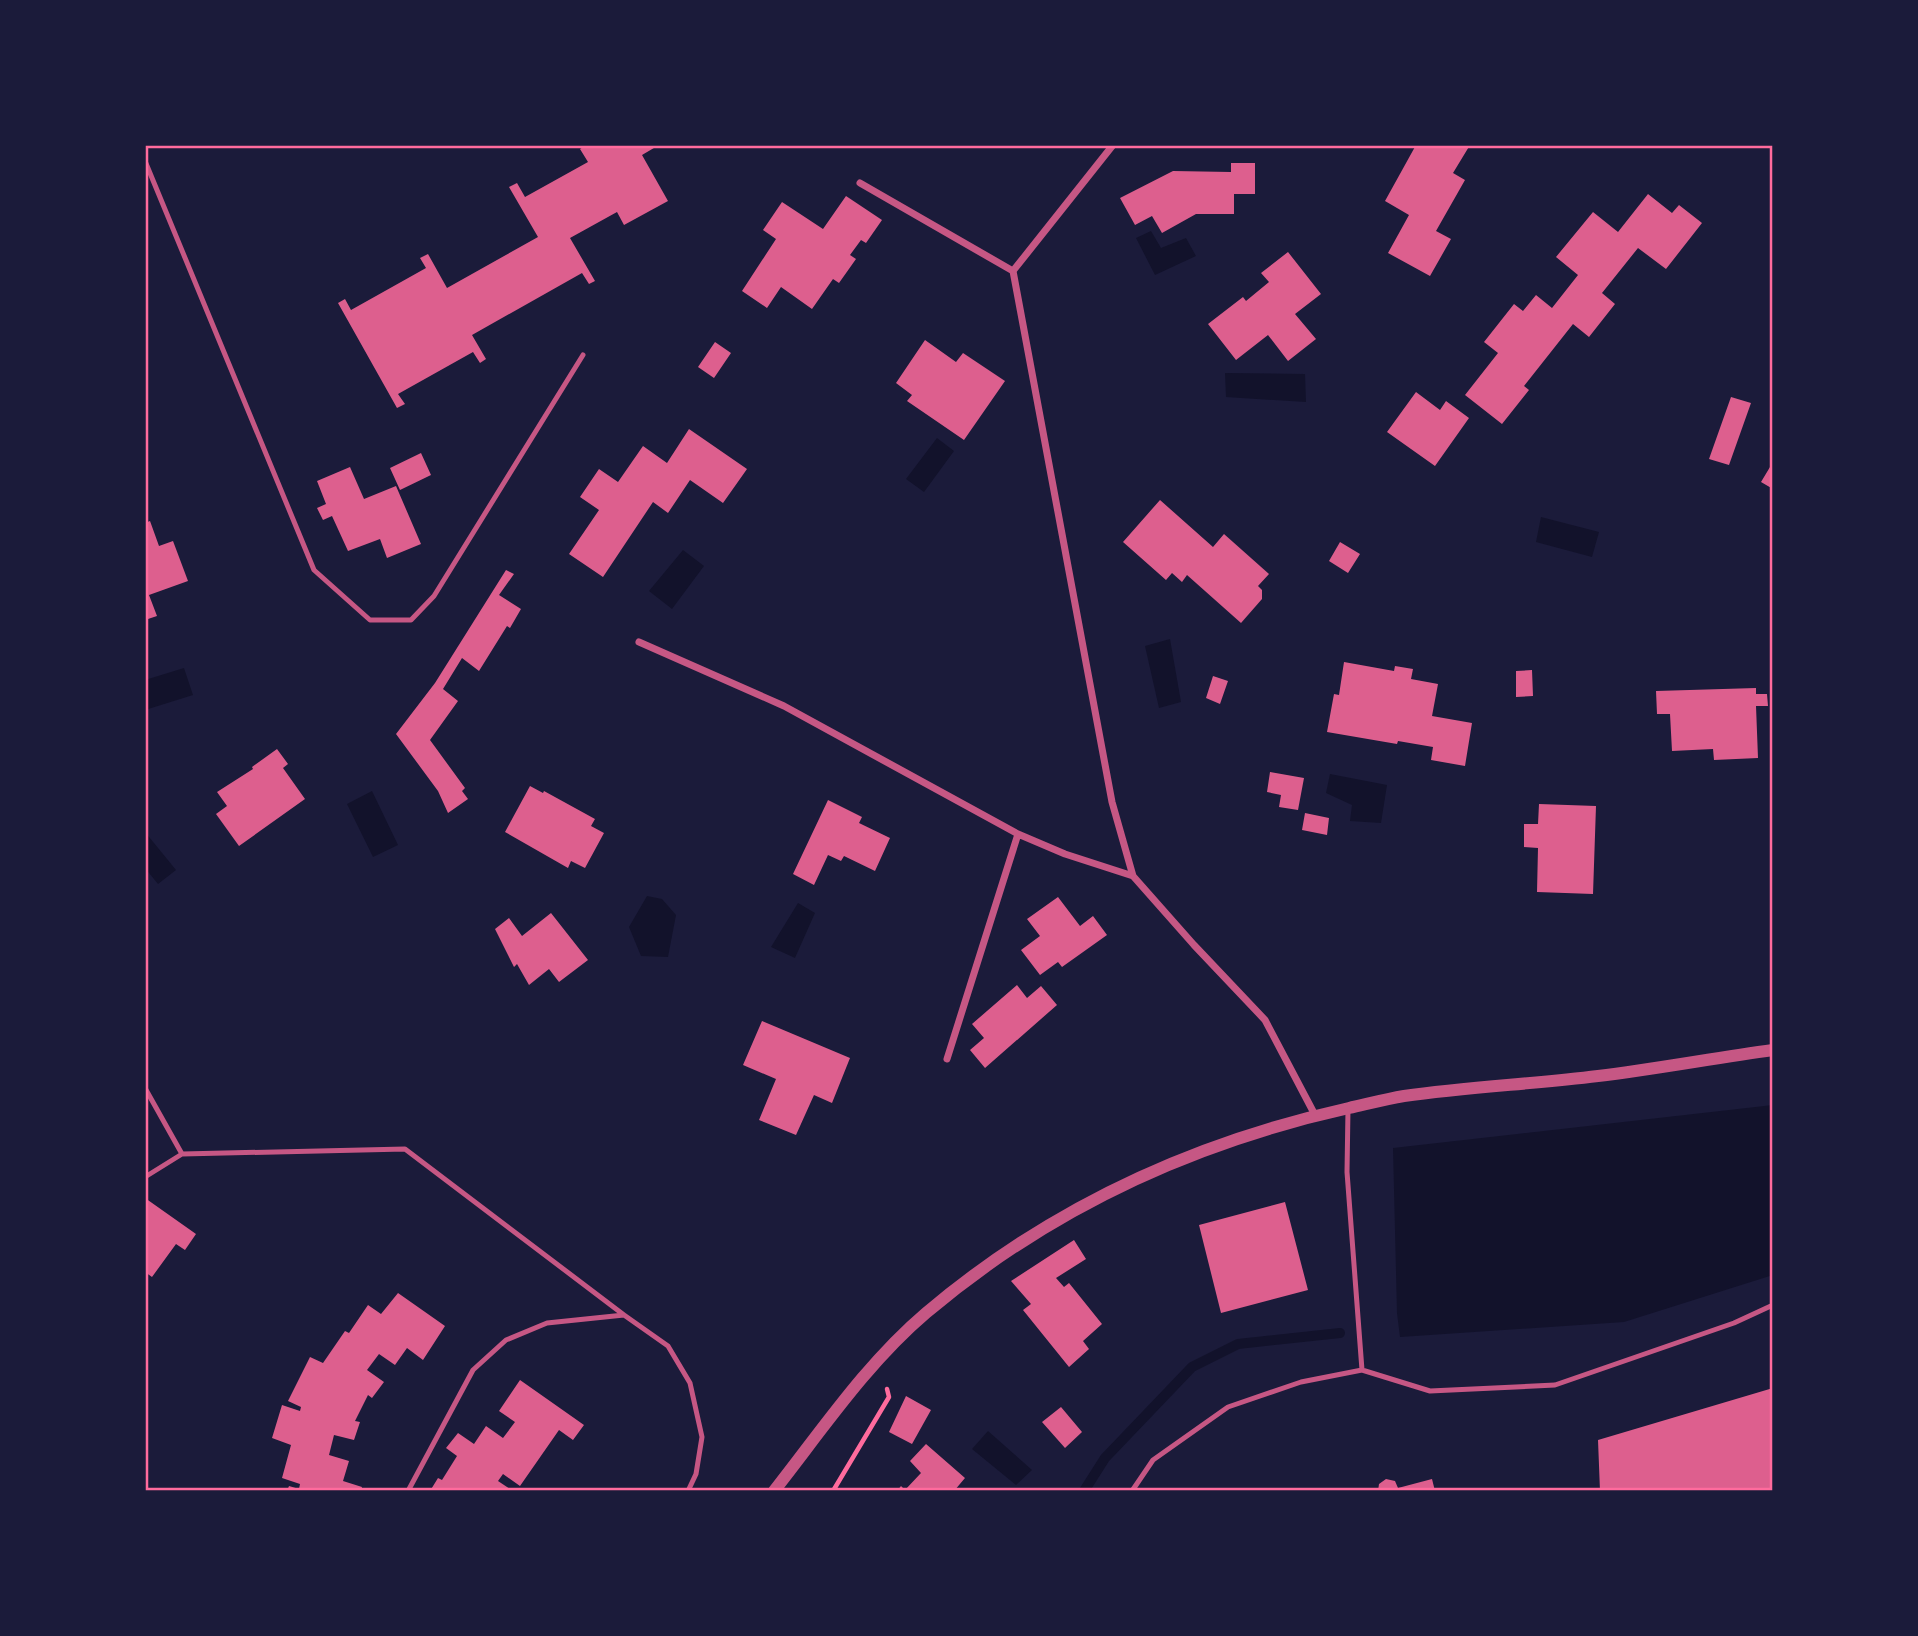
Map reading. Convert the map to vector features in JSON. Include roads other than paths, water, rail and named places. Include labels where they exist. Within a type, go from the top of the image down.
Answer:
[{"type":"street","points":[[1113,145],[1013,271],[1112,802],[1133,876],[1265,1020],[1315,1115]]},
{"type":"street","points":[[860,183],[1013,271]]},
{"type":"street","points":[[639,642],[784,706],[1018,834],[1065,854],[1133,876]]},
{"type":"street","points":[[947,1059],[1018,834]]},
{"type":"street","points":[[774,1491],[878,1361],[925,1314],[983,1268],[1067,1214],[1136,1177],[1232,1139],[1315,1115],[1403,1096],[1598,1076],[1773,1050]]},
{"type":"lane","points":[[145,161],[314,570],[370,620],[411,620],[434,596],[583,355]]},
{"type":"lane","points":[[145,1088],[182,1154]]},
{"type":"lane","points":[[1348,1109],[1347,1172],[1362,1370]]},
{"type":"lane","points":[[145,1177],[182,1154],[405,1149],[668,1346],[690,1383],[702,1437],[696,1474],[688,1491]]},
{"type":"lane","points":[[1132,1491],[1153,1460],[1228,1407],[1301,1382],[1362,1370],[1430,1391],[1555,1385],[1734,1323],[1773,1305]]},
{"type":"lane","points":[[408,1491],[473,1370],[506,1340],[547,1323],[624,1315]]},
{"type":"waterway","points":[[1084,1491],[1105,1458],[1192,1367],[1238,1344],[1340,1333]]}]
